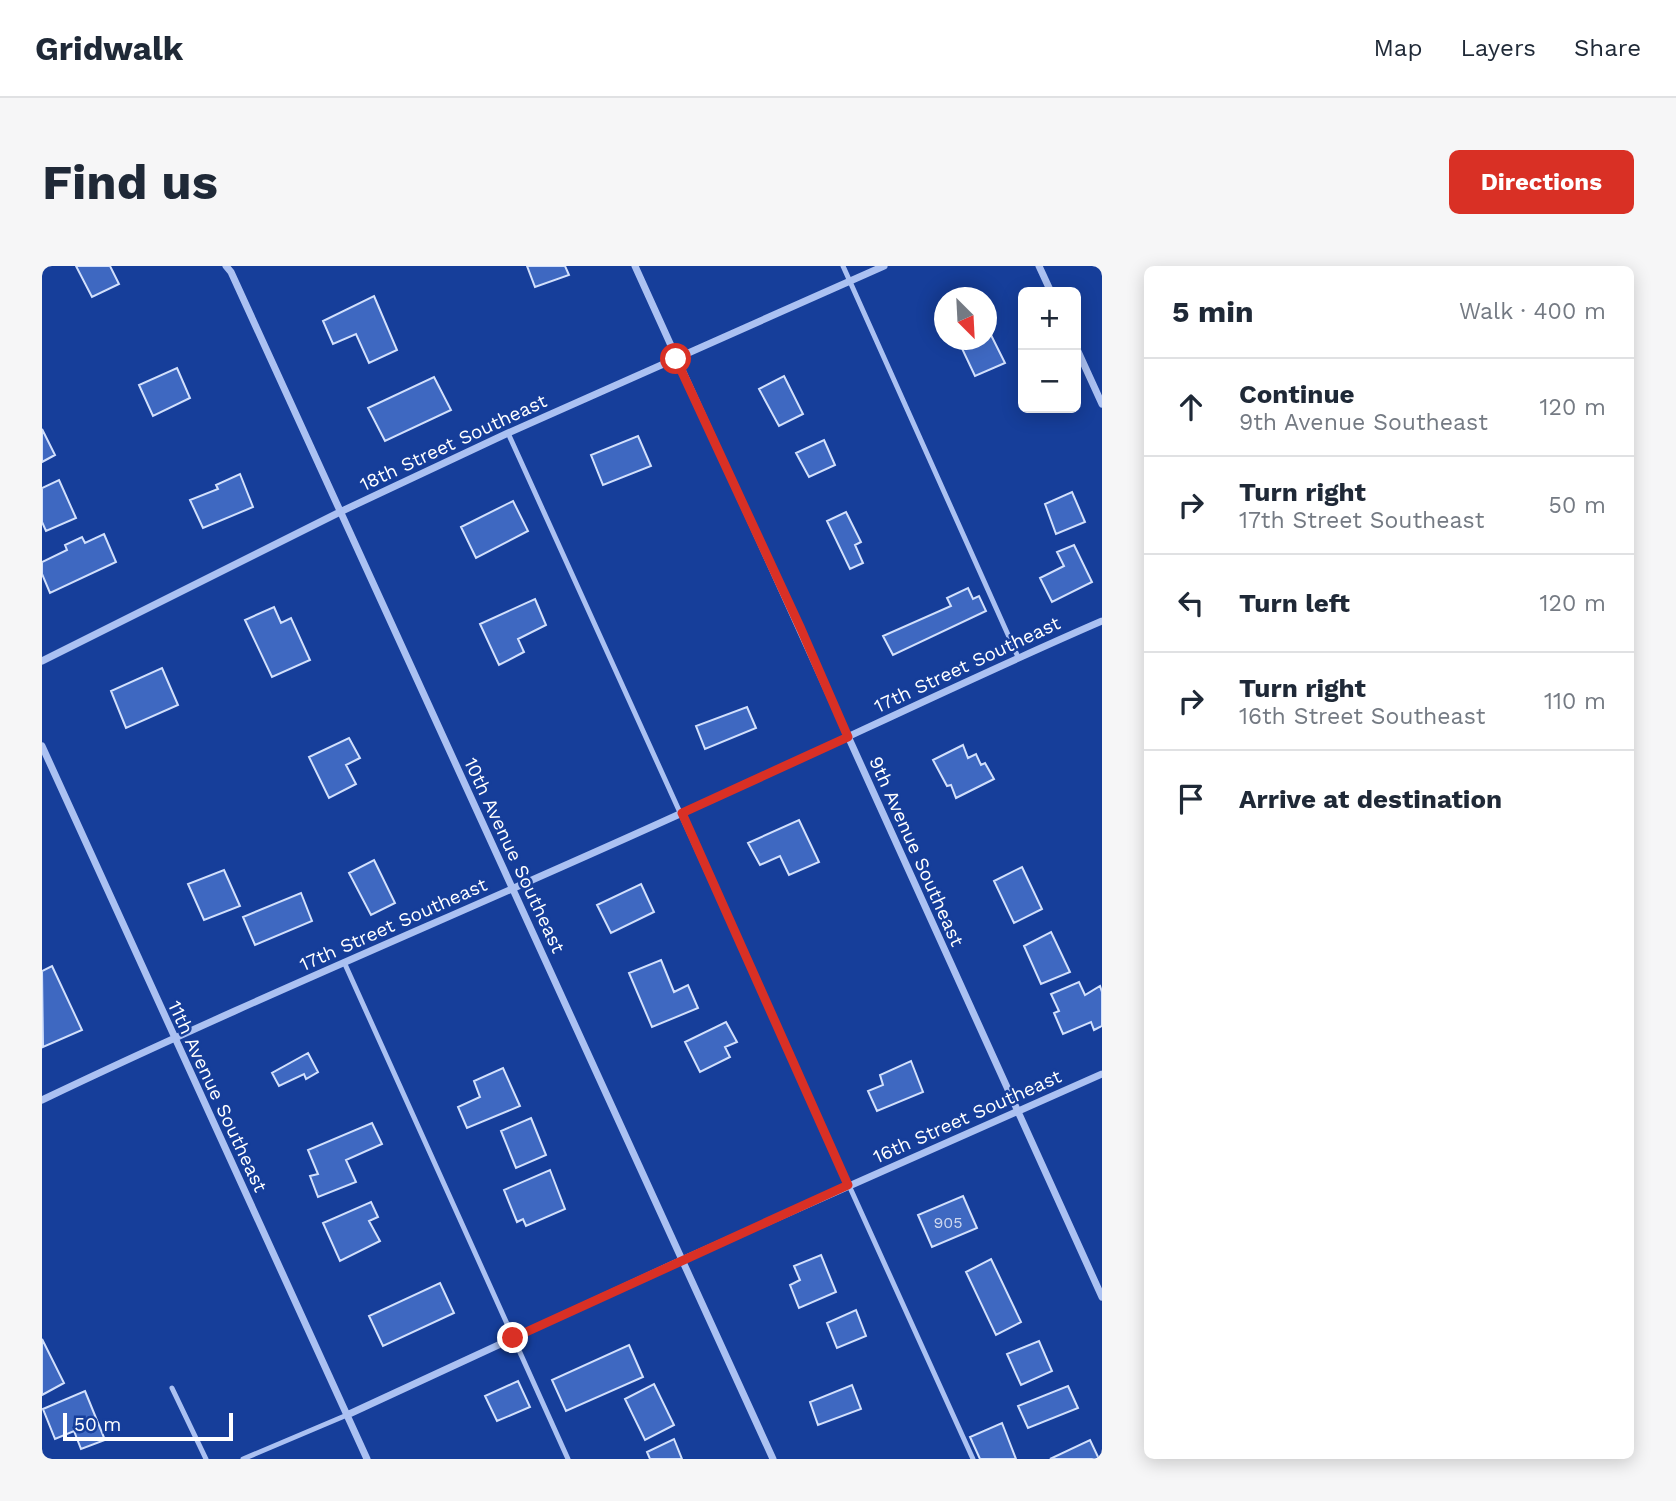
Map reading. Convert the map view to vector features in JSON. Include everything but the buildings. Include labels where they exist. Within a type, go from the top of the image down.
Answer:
[{"type":"street","name":"10th Avenue Southeast","points":[[226,266],[773,1459]]},
{"type":"street","name":"9th Avenue Southeast","points":[[635,266],[1102,1297]]},
{"type":"street","name":"18th Street Southeast","points":[[42,661],[340,512],[508,433],[884,266]]},
{"type":"street","points":[[1039,266],[1049,287]]},
{"type":"street","points":[[1077,350],[1102,404]]},
{"type":"street","name":"17th Street Southeast","points":[[42,1100],[173,1037],[682,813],[1017,657],[1102,621]]},
{"type":"street","name":"11th Avenue Southeast","points":[[42,746],[367,1459]]},
{"type":"street","name":"16th Street Southeast","points":[[347,1415],[848,1185],[1102,1074]]},
{"type":"lane","points":[[843,266],[1017,657]]},
{"type":"lane","points":[[508,433],[973,1459]]},
{"type":"lane","points":[[344,962],[568,1459]]},
{"type":"lane","points":[[172,1388],[206,1459]]},
{"type":"lane","points":[[243,1459],[347,1415]]},
{"type":"route","points":[[513,1338],[848,1185],[682,813],[848,737],[676,359]]}]
